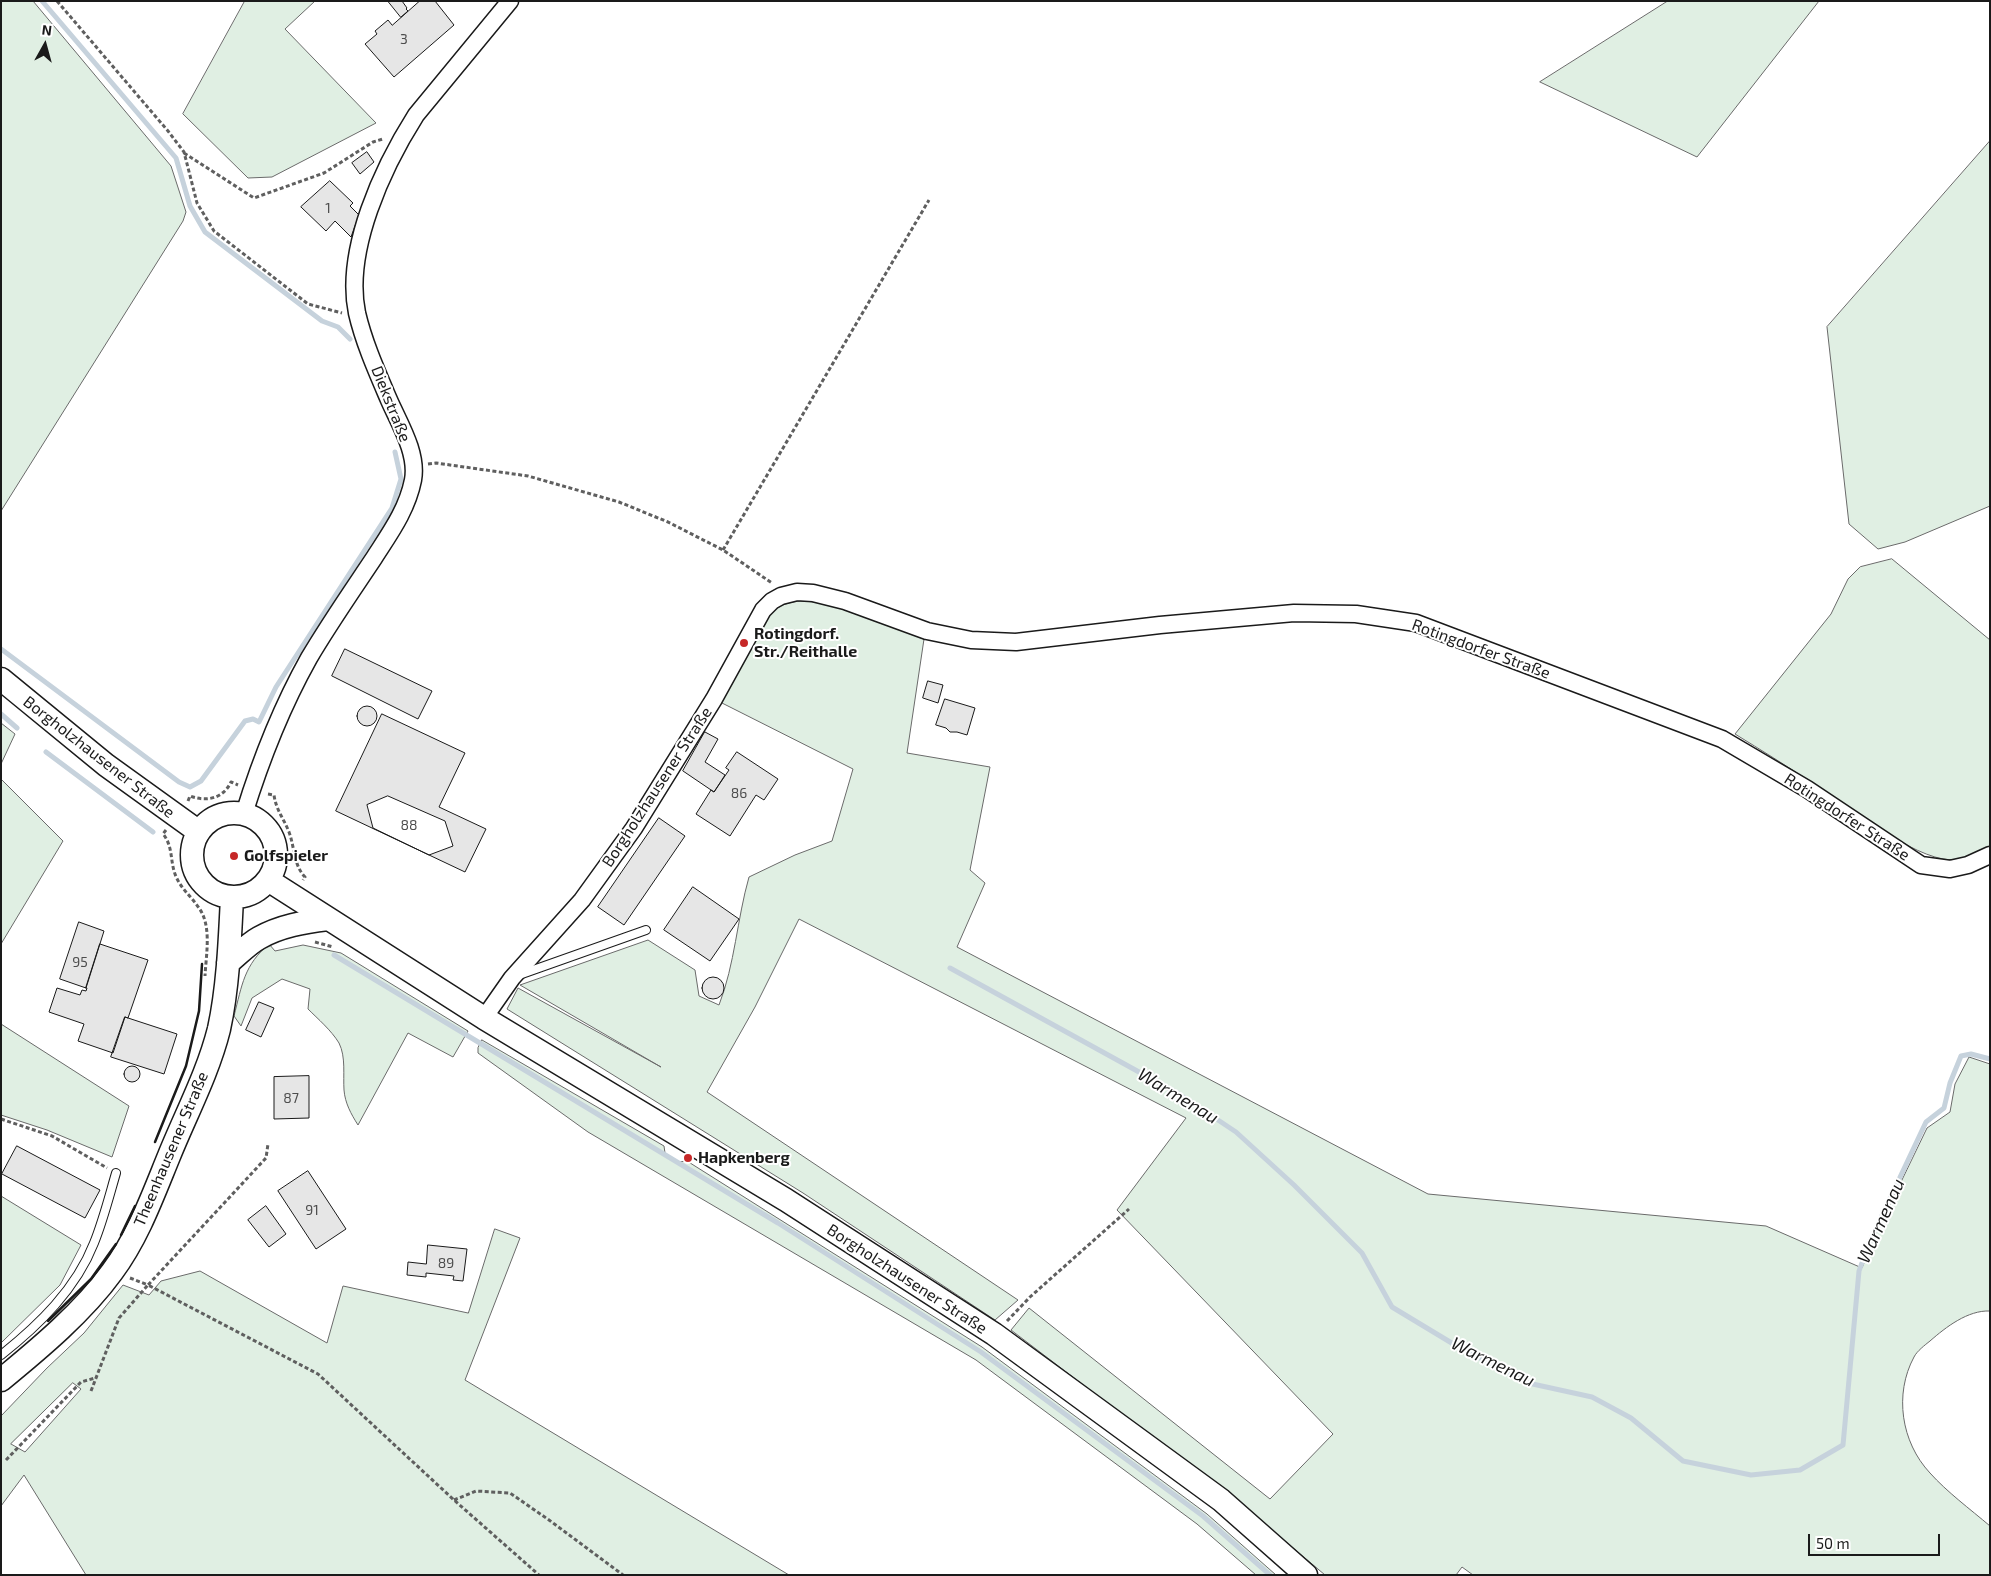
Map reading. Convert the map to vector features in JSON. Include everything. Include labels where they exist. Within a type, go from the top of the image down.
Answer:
[{"type":"main road","name":"Borgholzhausener Straße","points":[[1,679],[106,765],[199,832]]},
{"type":"main road","points":[[232,813],[244,814],[257,819],[274,840],[275,867],[268,880],[258,890],[246,896],[232,897],[221,895],[211,890],[196,874],[192,852],[194,842],[199,832],[208,822],[219,816],[232,813]]},
{"type":"main road","name":"Borgholzhausener Straße","points":[[268,880],[484,1018],[786,1200],[994,1334],[1221,1500],[1306,1575]]},
{"type":"main road","name":"Theenhausener Straße","points":[[1,1380],[70,1320],[113,1271],[145,1214],[210,1060],[219,1028],[228,963],[232,897]]},
{"type":"main road","points":[[228,963],[257,939],[272,932],[305,922],[328,919]]},
{"type":"street","name":"Diekstraße","points":[[244,814],[264,753],[281,710],[309,658],[402,515],[413,480],[414,466],[407,441],[375,368],[357,312],[355,260],[365,221],[405,132],[435,92],[510,1]]},
{"type":"street","name":"Rotingdorfer Straße","points":[[781,596],[797,592],[813,593],[846,601],[927,631],[971,640],[1016,642],[1294,612],[1356,614],[1416,623],[1722,739],[1807,789],[1921,865],[1950,869],[1968,866],[1990,855]]},
{"type":"street","name":"Borgholzhausener Straße","points":[[484,1018],[512,978],[582,900],[634,828],[714,699],[763,610],[772,601],[781,596]]},
{"type":"lane","points":[[512,978],[646,930]]},
{"type":"lane","points":[[1,1355],[46,1315],[69,1289],[94,1245],[116,1173]]},
{"type":"path","points":[[57,1],[184,152],[254,198],[324,173],[372,142],[405,132]]},
{"type":"path","points":[[184,152],[197,203],[214,231],[308,304],[344,314],[357,312]]},
{"type":"path","points":[[723,550],[929,200]]},
{"type":"path","points":[[414,466],[436,463],[537,479],[619,502],[668,522],[723,550],[772,583],[781,596]]},
{"type":"path","points":[[176,816],[163,834],[171,848],[174,871],[178,881],[205,918],[204,984]]},
{"type":"path","points":[[1,1119],[52,1136],[116,1173]]},
{"type":"path","points":[[91,1391],[120,1318],[148,1285],[266,1158],[268,1144]]},
{"type":"path","points":[[994,1334],[1030,1297],[1129,1209]]},
{"type":"path","points":[[113,1271],[148,1285],[318,1374],[454,1500],[539,1575]]},
{"type":"path","points":[[6,1460],[81,1382],[95,1378]]},
{"type":"path","points":[[454,1500],[476,1491],[510,1493],[550,1520],[622,1575]]},
{"type":"green space","points":[[1,1],[33,1],[171,166],[186,212],[183,221],[1,511]]},
{"type":"green space","points":[[245,1],[315,1],[285,29],[376,123],[272,177],[248,178],[183,114]]},
{"type":"green space","points":[[1668,1],[1819,1],[1697,157],[1540,82]]},
{"type":"green space","points":[[1990,141],[1990,506],[1905,542],[1878,549],[1849,524],[1827,327]]},
{"type":"green space","points":[[1892,559],[1990,640],[1990,847],[1961,859],[1951,860],[1935,857],[1899,841],[1793,770],[1735,734],[1831,614],[1848,579],[1860,567]]},
{"type":"green space","points":[[799,601],[815,602],[847,609],[924,639],[907,753],[990,767],[970,870],[985,883],[957,947],[1428,1194],[1766,1226],[1862,1268],[1872,1242],[1927,1128],[1950,1112],[1955,1084],[1969,1057],[1990,1064],[1990,1311],[1974,1313],[1958,1320],[1919,1350],[1908,1371],[1904,1386],[1903,1402],[1907,1432],[1912,1447],[1920,1461],[1944,1487],[1990,1526],[1990,1575],[1473,1575],[1462,1567],[1456,1575],[1325,1575],[1254,1515],[1011,1330],[1029,1308],[1270,1499],[1333,1434],[1117,1210],[1186,1118],[799,919],[755,1007],[707,1092],[1018,1300],[995,1320],[803,1193],[507,1009],[518,988],[661,1067],[520,985],[648,940],[695,970],[699,996],[719,1005],[729,974],[749,877],[795,855],[832,841],[853,769],[720,702],[767,617],[781,606]]},
{"type":"green space","points":[[1,723],[15,734],[1,764]]},
{"type":"green space","points":[[1,779],[63,841],[1,944]]},
{"type":"green space","points":[[269,944],[275,951],[303,945],[341,953],[468,1031],[453,1057],[408,1033],[358,1125],[345,1095],[341,1048],[332,1034],[308,1009],[310,989],[282,979],[252,998],[241,1026],[234,1016],[245,976],[254,960]]},
{"type":"green space","points":[[1,1024],[129,1106],[112,1157],[47,1130],[1,1115]]},
{"type":"green space","points":[[482,1040],[664,1146],[665,1153],[679,1162],[687,1161],[982,1347],[1207,1514],[1276,1575],[1256,1575],[1197,1524],[976,1360],[588,1132],[478,1053]]},
{"type":"green space","points":[[1,1196],[81,1245],[60,1285],[1,1343]]},
{"type":"green space","points":[[495,1229],[520,1238],[465,1380],[789,1575],[86,1575],[24,1475],[1,1506],[1,1416],[84,1333],[123,1285],[149,1295],[161,1281],[200,1271],[327,1343],[343,1286],[468,1313]],"holes":[[[73,1383],[81,1389],[25,1452],[11,1444]]]},
{"type":"building","points":[[388,1],[402,1],[408,11],[401,17]]},
{"type":"building","points":[[420,1],[435,1],[454,25],[394,77],[365,44],[377,34],[375,31],[388,20],[392,25]]},
{"type":"building","points":[[367,152],[374,162],[360,174],[352,163]]},
{"type":"building","points":[[330,181],[353,203],[350,206],[359,215],[351,237],[335,221],[326,231],[301,207]]},
{"type":"building","points":[[345,649],[432,691],[418,719],[332,676]]},
{"type":"building","points":[[928,681],[943,685],[938,703],[923,698]]},
{"type":"building","points":[[945,699],[975,708],[967,735],[950,732],[946,728],[936,725]]},
{"type":"building","points":[[367,706],[374,709],[377,716],[374,723],[367,726],[360,723],[357,716],[360,709]]},
{"type":"building","points":[[382,714],[465,753],[439,807],[486,829],[465,872],[336,811]]},
{"type":"building","points":[[705,732],[718,739],[705,762],[725,775],[714,792],[683,771]]},
{"type":"building","points":[[737,752],[778,779],[764,800],[756,795],[730,836],[696,814],[711,790],[714,792],[729,770],[726,768]]},
{"type":"building","points":[[388,796],[445,821],[453,846],[429,855],[373,828],[367,805]]},
{"type":"building","points":[[659,818],[685,836],[624,925],[598,907]]},
{"type":"building","points":[[693,887],[739,919],[710,961],[664,930]]},
{"type":"building","points":[[79,922],[104,931],[86,988],[60,979]]},
{"type":"building","points":[[100,944],[148,960],[128,1018],[125,1017],[113,1053],[78,1041],[84,1024],[49,1012],[57,988],[80,995],[82,990],[86,991]]},
{"type":"building","points":[[713,977],[721,980],[724,988],[721,996],[713,999],[705,996],[702,988],[705,980]]},
{"type":"building","points":[[259,1002],[274,1008],[261,1037],[246,1030]]},
{"type":"building","points":[[125,1017],[177,1034],[164,1074],[111,1057]]},
{"type":"building","points":[[132,1066],[138,1068],[140,1074],[138,1080],[132,1082],[126,1080],[124,1074],[126,1068]]},
{"type":"building","points":[[309,1076],[309,1118],[274,1119],[274,1077]]},
{"type":"building","points":[[17,1146],[100,1190],[85,1218],[2,1174]]},
{"type":"building","points":[[308,1171],[346,1229],[316,1249],[278,1191]]},
{"type":"building","points":[[266,1206],[286,1234],[269,1247],[248,1220]]},
{"type":"building","points":[[428,1245],[467,1249],[463,1281],[453,1280],[454,1276],[426,1273],[426,1277],[407,1275],[408,1262],[426,1264]]},
{"type":"waterway","points":[[42,1],[176,158],[190,206],[205,232],[322,321],[338,327],[350,339]]},
{"type":"waterway","points":[[1,649],[179,782],[190,787],[201,781],[245,721],[253,719],[259,722],[276,687],[392,508],[401,479],[395,452]]},
{"type":"waterway","points":[[1,714],[17,728]]},
{"type":"waterway","points":[[46,752],[153,832]]},
{"type":"waterway","points":[[334,955],[778,1223],[981,1352],[1203,1516],[1270,1575]]},
{"type":"waterway","name":"Warmenau","points":[[950,968],[1179,1094],[1236,1132],[1294,1185],[1362,1253],[1392,1307],[1455,1345],[1528,1383],[1592,1397],[1631,1418],[1683,1461],[1751,1475],[1800,1470],[1843,1445],[1859,1271],[1870,1241],[1926,1122],[1944,1108],[1950,1083],[1961,1056],[1971,1054],[1990,1059]]},
{"type":"wall","points":[[155,1142],[186,1066],[199,1011],[202,964]]},
{"type":"wall","points":[[121,1235],[135,1206]]},
{"type":"wall","points":[[48,1321],[91,1279],[116,1244]]},
{"type":"place","name":"Rotingdorf. Str./Reithalle","points":[[744,643]]},
{"type":"place","name":"Golfspieler","points":[[234,856]]},
{"type":"place","name":"Hapkenberg","points":[[688,1158]]}]
